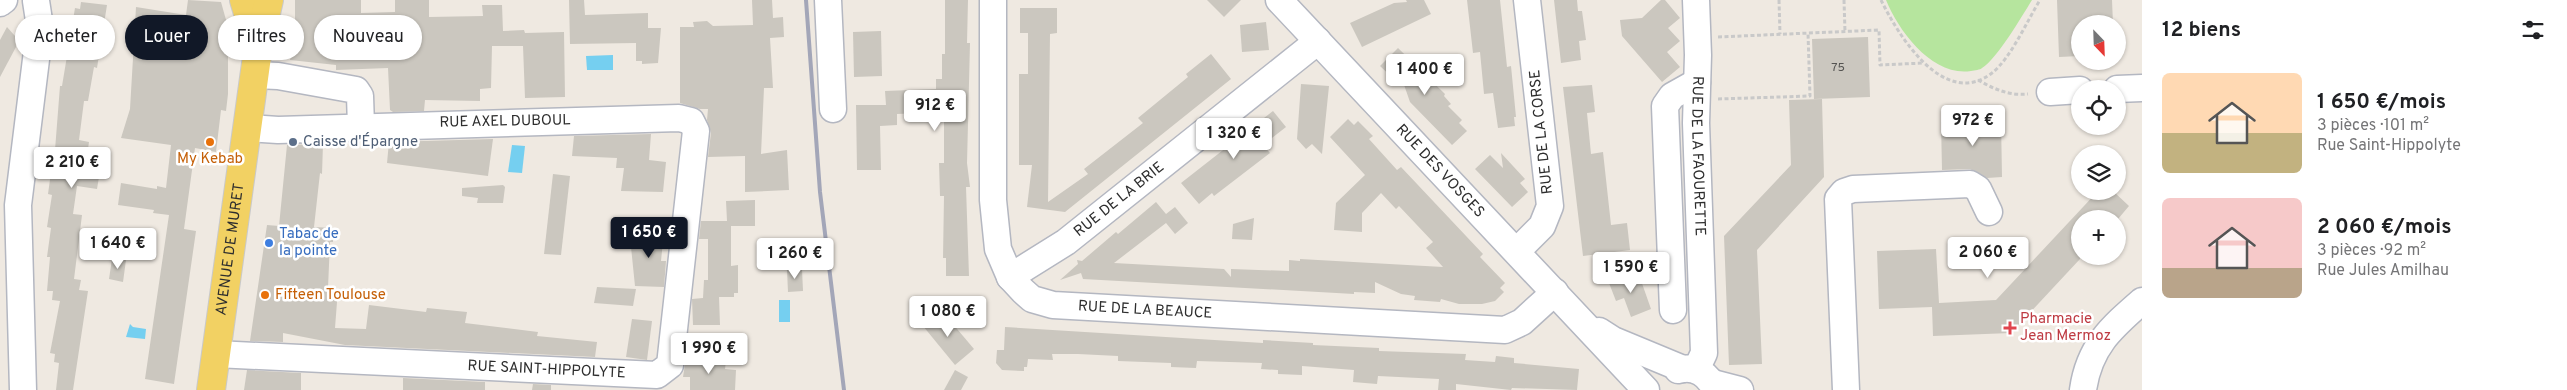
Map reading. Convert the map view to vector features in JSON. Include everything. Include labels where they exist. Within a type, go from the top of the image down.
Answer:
[{"type":"main road","name":"AVENUE DE MURET","points":[[244,0],[257,62]]},
{"type":"main road","name":"AVENUE DE MURET","points":[[211,390],[257,62],[269,0]]},
{"type":"street","points":[[0,3],[4,0]]},
{"type":"street","points":[[23,390],[9,206],[40,27],[34,0]]},
{"type":"street","points":[[828,0],[833,109]]},
{"type":"street","name":"RUE DE LA BEAUCE","points":[[993,0],[993,200],[998,248],[1010,277],[1032,299],[1053,305],[1505,330],[1522,322],[1555,292]]},
{"type":"street","name":"RUE DES VOSGES","points":[[1280,0],[1646,390]]},
{"type":"street","name":"RUE DE LA CORSE","points":[[1517,251],[1542,226],[1550,206],[1527,0]]},
{"type":"street","name":"RUE DE LA FAOURETTE","points":[[1696,0],[1696,91],[1704,353],[1702,378]]},
{"type":"street","name":"RUE DE LA BRIE","points":[[1010,277],[1066,242],[1318,41]]},
{"type":"street","points":[[257,62],[278,76],[356,90],[360,96],[361,126]]},
{"type":"street","points":[[2126,89],[2142,88]]},
{"type":"street","points":[[1673,310],[1664,106],[1672,96],[1696,91]]},
{"type":"street","points":[[2050,92],[2071,91]]},
{"type":"street","name":"RUE AXEL DUBOUL","points":[[248,128],[278,130],[361,126],[679,118],[691,121],[696,131]]},
{"type":"street","name":"RUE SAINT-HIPPOLYTE","points":[[216,354],[657,375],[670,365],[696,131]]},
{"type":"street","points":[[1846,390],[1838,199],[1844,192],[1853,189],[1970,184],[1978,189],[1989,212]]},
{"type":"street","points":[[2083,390],[2086,371],[2095,348],[2116,323],[2142,300]]},
{"type":"street","name":"RUE DES VOSGES","points":[[1581,319],[1613,340],[1702,378],[1740,390]]},
{"type":"street","points":[[1659,390],[1666,378],[1702,378]]},
{"type":"path","points":[[1779,0],[1780,34]]},
{"type":"path","points":[[1844,0],[1845,32]]},
{"type":"path","points":[[1881,0],[1903,41],[1924,64],[1950,80],[1961,83],[1977,80],[1990,74],[2000,65],[2040,0]]},
{"type":"path","points":[[1697,37],[1879,30],[1880,66],[1924,64]]},
{"type":"path","points":[[1696,91],[1810,96],[1808,33]]},
{"type":"path","points":[[1977,80],[1997,90],[2019,95],[2050,92]]},
{"type":"green space","points":[[1886,0],[2032,0],[2009,37],[1988,63],[1981,69],[1957,71],[1931,60],[1919,50],[1899,25]]},
{"type":"water","points":[[613,55],[613,70],[587,70],[586,56]]},
{"type":"water","points":[[512,145],[525,146],[522,173],[508,172]]},
{"type":"water","points":[[779,300],[790,300],[790,322],[779,322]]},
{"type":"water","points":[[130,324],[133,327],[146,329],[145,339],[126,337]]},
{"type":"building","points":[[188,0],[221,2],[225,15],[218,15],[218,60],[228,60],[228,94],[226,111],[221,110],[216,152],[195,148],[184,229],[196,231],[174,384],[145,379],[169,215],[153,213],[154,210],[118,205],[121,183],[157,189],[157,186],[166,188],[171,145],[121,138],[130,109],[133,60],[208,60],[208,15],[186,15]]},
{"type":"building","points":[[295,0],[361,0],[361,13],[395,12],[395,0],[429,0],[429,17],[483,16],[482,5],[502,5],[503,31],[524,30],[525,33],[564,32],[565,97],[525,98],[523,46],[492,46],[491,88],[480,89],[480,101],[425,100],[424,111],[393,112],[390,110],[388,68],[336,70],[336,65],[290,60],[304,60],[304,15],[295,15]]},
{"type":"building","points":[[569,0],[584,0],[585,15],[648,13],[648,28],[661,28],[658,63],[642,64],[642,61],[636,61],[636,43],[570,44]]},
{"type":"building","points":[[752,0],[772,0],[773,18],[783,17],[784,37],[770,38],[773,88],[764,88],[761,154],[787,150],[789,190],[745,192],[745,156],[708,157],[711,133],[707,120],[708,109],[700,109],[680,103],[680,27],[694,27],[693,22],[707,21],[713,26],[753,25]]},
{"type":"building","points":[[945,0],[968,0],[967,43],[970,43],[967,163],[970,187],[966,187],[969,276],[946,276],[946,258],[943,258],[944,196],[940,196],[939,163],[944,163],[944,112],[897,114],[897,125],[880,126],[881,170],[857,170],[856,105],[886,105],[885,91],[936,89],[936,79],[942,79],[942,54],[945,54]]},
{"type":"building","points":[[1207,0],[1241,0],[1224,17]]},
{"type":"building","points":[[1406,0],[1424,0],[1431,14],[1362,47],[1350,23],[1394,3],[1407,2]]},
{"type":"building","points":[[1467,0],[1500,0],[1507,67],[1511,66],[1516,117],[1514,117],[1515,126],[1498,128],[1493,93],[1484,94],[1480,52],[1473,53]]},
{"type":"building","points":[[1554,0],[1577,0],[1578,11],[1582,11],[1586,40],[1579,41],[1581,60],[1561,63]]},
{"type":"building","points":[[1661,0],[1665,0],[1680,18],[1668,28],[1680,41],[1667,52],[1680,67],[1662,82],[1622,36],[1620,20],[1642,18]]},
{"type":"building","points":[[2057,0],[2112,0],[2113,15],[2071,15],[2071,56],[2059,57]]},
{"type":"building","points":[[81,2],[107,5],[105,15],[74,15],[75,8],[80,9]]},
{"type":"building","points":[[136,7],[186,15],[136,15]]},
{"type":"building","points":[[1020,8],[1057,8],[1057,33],[1050,34],[1048,202],[1088,174],[1084,169],[1143,123],[1138,118],[1188,77],[1186,74],[1211,54],[1231,79],[1065,212],[1027,207],[1032,165],[1019,165],[1019,74],[1028,74],[1028,33],[1020,33]]},
{"type":"building","points":[[1266,22],[1269,50],[1242,52],[1240,25]]},
{"type":"building","points":[[7,27],[15,36],[15,49],[0,77],[0,40]]},
{"type":"building","points":[[881,31],[882,76],[854,77],[853,32]]},
{"type":"building","points":[[1868,37],[1870,97],[1814,99],[1812,39]]},
{"type":"building","points":[[1398,48],[1445,94],[1444,96],[1451,104],[1448,106],[1462,120],[1459,123],[1467,131],[1452,145],[1410,102],[1402,79],[1398,83],[1380,66]]},
{"type":"building","points":[[66,60],[98,60],[97,68],[94,67],[88,101],[84,101],[79,140],[89,142],[85,169],[100,171],[97,189],[77,186],[73,214],[82,215],[74,279],[81,280],[79,290],[88,291],[73,390],[56,390],[59,363],[54,362],[55,354],[50,353],[60,301],[52,300],[53,291],[47,291],[50,257],[47,257],[51,228],[47,227],[52,195],[48,194],[52,165],[50,164],[52,150],[55,150],[60,86],[62,86]]},
{"type":"building","points":[[1301,84],[1329,86],[1322,154],[1312,144],[1306,149],[1297,139]]},
{"type":"building","points":[[1592,85],[1595,112],[1587,113],[1591,154],[1603,152],[1611,225],[1627,223],[1630,250],[1583,256],[1563,87]]},
{"type":"building","points":[[1822,99],[1824,177],[1757,250],[1762,364],[1729,365],[1724,236],[1791,165],[1789,100]]},
{"type":"building","points":[[1273,111],[1286,127],[1263,145],[1270,153],[1214,196],[1212,193],[1199,204],[1181,183]]},
{"type":"building","points":[[1348,119],[1354,125],[1358,121],[1373,136],[1369,139],[1397,170],[1401,167],[1483,254],[1480,257],[1505,283],[1500,288],[1504,292],[1495,301],[1482,304],[1459,304],[1441,299],[1440,302],[1414,300],[1415,296],[1401,294],[1375,282],[1375,293],[1354,292],[1354,294],[1083,279],[1081,273],[1060,280],[1078,264],[1077,260],[1082,261],[1156,202],[1166,214],[1175,207],[1188,223],[1175,234],[1166,223],[1114,263],[1224,269],[1231,277],[1231,269],[1289,271],[1289,260],[1300,261],[1300,259],[1443,267],[1426,248],[1433,242],[1399,206],[1396,209],[1381,193],[1362,213],[1362,232],[1334,230],[1336,203],[1365,175],[1330,137]]},
{"type":"building","points":[[2001,120],[2002,177],[1987,178],[1970,169],[1942,170],[1941,122]]},
{"type":"building","points":[[651,134],[649,160],[666,162],[663,192],[621,191],[624,168],[616,168],[617,158],[572,156],[574,136]]},
{"type":"building","points":[[493,139],[488,176],[387,163],[389,142]]},
{"type":"building","points":[[323,144],[322,174],[320,173],[314,227],[333,228],[333,242],[330,242],[328,288],[338,289],[335,328],[366,329],[369,305],[426,312],[427,308],[467,312],[465,323],[538,332],[537,336],[597,342],[595,357],[345,345],[283,333],[283,342],[250,341],[267,225],[279,226],[287,145]]},
{"type":"building","points":[[1501,153],[1525,179],[1520,183],[1528,192],[1512,207],[1475,169],[1490,155],[1503,168]]},
{"type":"building","points":[[553,174],[570,176],[561,255],[544,254]]},
{"type":"building","points":[[503,185],[505,187],[503,203],[477,203],[478,198],[462,196],[462,188]]},
{"type":"building","points":[[755,200],[755,226],[731,226],[731,266],[738,265],[738,293],[734,293],[734,297],[719,297],[720,325],[693,325],[692,299],[703,298],[704,280],[708,280],[708,239],[699,239],[701,221],[727,221],[726,201]]},
{"type":"building","points":[[2090,200],[2123,200],[2129,206],[2126,210],[2080,210]]},
{"type":"building","points":[[1254,218],[1252,240],[1232,239],[1233,224]]},
{"type":"building","points":[[2071,220],[2071,265],[2074,265],[2011,333],[1933,336],[1932,307],[1879,309],[1877,251],[1936,249],[1939,303],[1996,300]]},
{"type":"building","points":[[639,229],[664,231],[661,261],[666,261],[664,287],[635,286],[631,247],[638,248]]},
{"type":"building","points":[[112,259],[126,260],[123,282],[109,279]]},
{"type":"building","points":[[802,269],[803,291],[788,292],[787,270]]},
{"type":"building","points":[[1638,272],[1651,309],[1631,317],[1624,298],[1616,301],[1609,283]]},
{"type":"building","points":[[597,287],[636,289],[633,306],[594,303]]},
{"type":"building","points":[[941,310],[974,349],[955,365],[923,326]]},
{"type":"building","points":[[632,319],[652,321],[647,360],[626,357]]},
{"type":"building","points":[[1005,327],[1263,343],[1263,340],[1313,343],[1313,345],[1379,348],[1379,351],[1466,354],[1465,360],[1495,362],[1496,356],[1514,358],[1514,363],[1579,369],[1577,390],[1512,388],[1511,390],[1456,384],[1456,390],[1438,390],[1439,379],[1378,376],[1377,384],[1353,382],[1354,370],[1302,366],[1302,375],[1278,374],[1278,370],[1261,369],[1262,363],[1197,361],[1196,368],[1171,367],[1171,363],[1118,361],[1118,356],[1078,354],[1052,354],[1053,360],[1028,359],[1027,367],[1024,367],[1024,371],[1002,370],[996,363],[997,350],[1004,350]]},
{"type":"building","points":[[686,358],[726,361],[725,369],[736,370],[735,390],[690,390],[690,377],[683,377]]},
{"type":"building","points":[[247,370],[301,373],[301,390],[244,390]]},
{"type":"building","points":[[955,370],[968,377],[961,390],[944,390]]},
{"type":"building","points":[[403,378],[485,382],[485,390],[403,390]]},
{"type":"building","points":[[533,384],[551,385],[551,390],[532,390]]},
{"type":"railway","points":[[806,0],[820,192],[844,390]]},
{"type":"place","name":"My Kebab","points":[[210,142]]},
{"type":"place","name":"Caisse d'Épargne","points":[[293,142]]},
{"type":"place","name":"Tabac de la pointe","points":[[269,243]]},
{"type":"place","name":"Fifteen Toulouse","points":[[265,295]]},
{"type":"place","name":"Pharmacie Jean Mermoz","points":[[2010,328]]}]
